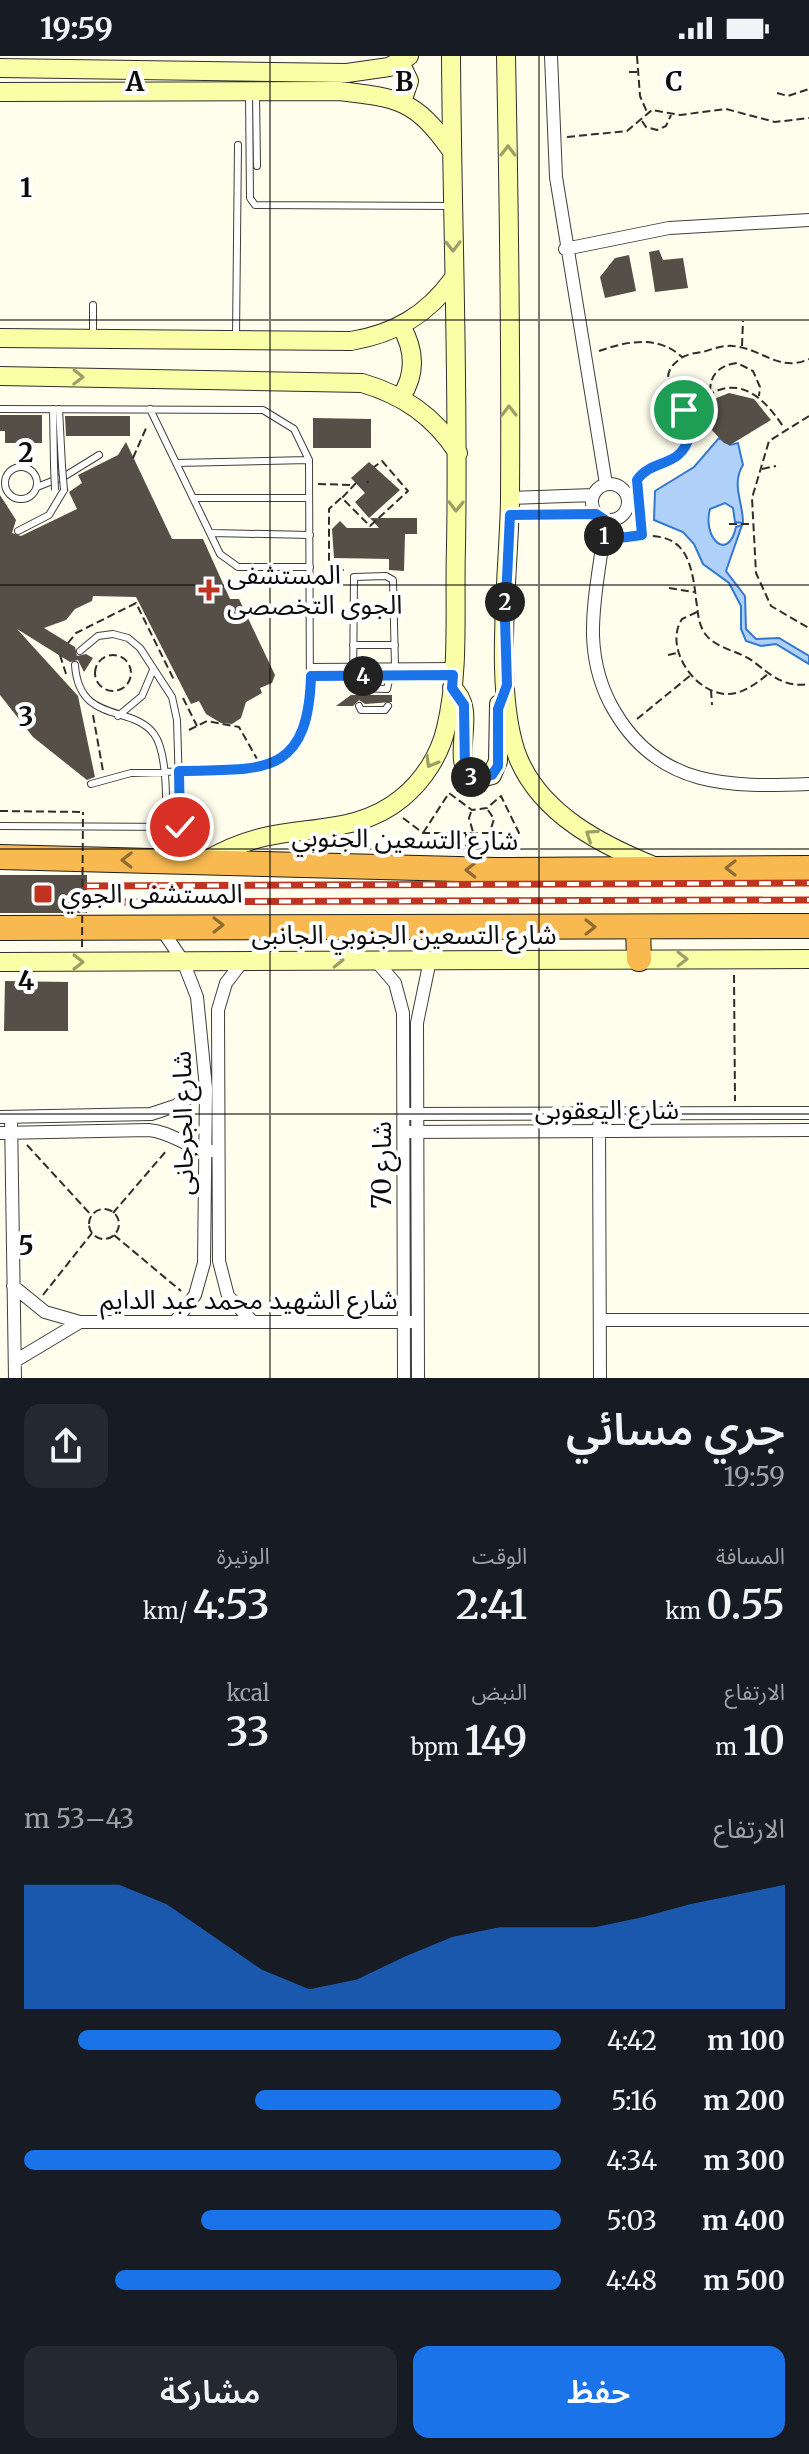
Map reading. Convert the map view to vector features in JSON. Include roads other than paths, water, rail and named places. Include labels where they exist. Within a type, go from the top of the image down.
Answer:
[{"type":"highway","name":"شارع التسعين الجنوبي","points":[[0,857],[465,870],[809,868]]},
{"type":"highway","points":[[0,928],[158,925],[809,926]]},
{"type":"highway","points":[[638,928],[639,959]]},
{"type":"street","points":[[183,862],[242,843],[353,824],[390,808],[415,786],[434,759],[446,728],[452,676],[458,453],[451,56]]},
{"type":"street","points":[[506,56],[510,507],[505,620],[512,738],[519,760],[544,797],[598,841],[661,869]]},
{"type":"street","points":[[551,56],[552,137],[565,249],[606,484]]},
{"type":"street","points":[[0,92],[252,85],[357,73],[404,59],[409,81],[402,102]]},
{"type":"street","points":[[0,68],[339,91],[402,102],[428,119],[451,150]]},
{"type":"street","points":[[565,249],[669,228],[746,221],[809,220]]},
{"type":"street","points":[[0,338],[351,341],[401,326],[430,306],[453,279]]},
{"type":"street","points":[[401,326],[410,344],[413,363],[401,397]]},
{"type":"street","points":[[0,376],[344,380],[401,397],[437,426],[458,453]]},
{"type":"street","points":[[510,507],[593,495],[606,484]]},
{"type":"street","points":[[510,507],[621,517],[629,503],[622,488],[606,484]]},
{"type":"street","points":[[593,495],[604,540],[593,603],[597,670],[606,696],[625,728],[650,755],[679,773],[698,779],[726,784],[809,784]]},
{"type":"street","points":[[452,676],[464,705],[463,766],[468,775],[482,780],[492,775],[498,766],[498,709],[507,685]]},
{"type":"street","name":"شارع الجرجانى","points":[[158,925],[183,961],[201,1016],[221,1280],[228,1296],[253,1322]]},
{"type":"street","name":"شارع التسعين الجنوبي الجانبى","points":[[0,962],[809,959]]},
{"type":"street","name":"شارع 70","points":[[375,960],[395,983],[401,998],[410,1114]]},
{"type":"street","name":"شارع 70","points":[[418,1378],[411,1322],[410,1114],[417,1023],[430,960]]},
{"type":"street","name":"شارع الجرجانى","points":[[175,1322],[192,1300],[204,1263],[213,1151],[218,1010],[226,983],[243,961]]},
{"type":"street","points":[[15,1378],[9,1133],[5,1117],[151,1114],[175,1106],[206,1088]]},
{"type":"street","name":"شارع اليعقوبى","points":[[410,1114],[809,1113]]},
{"type":"street","points":[[599,1114],[600,1378]]},
{"type":"street","points":[[9,1133],[149,1130],[213,1151]]},
{"type":"street","name":"شارع اليعقوبى","points":[[410,1132],[809,1130]]},
{"type":"street","name":"شارع الشهيد محمد عبد الدايم","points":[[13,1286],[34,1305],[56,1316],[80,1322],[411,1322]]},
{"type":"street","points":[[600,1320],[809,1320]]},
{"type":"street","name":"شارع الشهيد محمد عبد الدايم","points":[[15,1361],[80,1322]]},
{"type":"street","name":"شارع 70","points":[[404,1378],[411,1322]]},
{"type":"lane","points":[[252,85],[257,166]]},
{"type":"lane","points":[[252,85],[250,198],[255,205],[452,206]]},
{"type":"lane","points":[[236,340],[238,145]]},
{"type":"lane","points":[[93,305],[93,339]]},
{"type":"lane","points":[[0,409],[263,410],[294,429],[309,460],[311,676],[309,712],[298,741],[283,757],[261,767],[164,771],[104,779],[91,784]]},
{"type":"lane","points":[[56,409],[57,504]]},
{"type":"lane","points":[[150,409],[220,554],[238,567],[310,567]]},
{"type":"lane","points":[[37,487],[36,476],[28,469],[17,468],[4,474],[6,490],[14,498],[30,496],[37,487],[65,476],[99,455]]},
{"type":"lane","points":[[176,463],[309,460]]},
{"type":"lane","points":[[18,531],[44,520],[57,504],[64,490],[58,466]]},
{"type":"lane","points":[[194,498],[309,498]]},
{"type":"lane","points":[[212,533],[310,535]]},
{"type":"lane","points":[[390,676],[388,692],[359,692],[353,688],[353,580],[356,576],[386,576],[393,580],[395,667]]},
{"type":"lane","points":[[80,651],[98,636],[121,635],[134,642],[174,702],[183,862]]},
{"type":"lane","points":[[353,645],[395,645]]},
{"type":"lane","points":[[75,665],[78,683],[87,697],[153,732],[164,771],[165,827],[183,862]]},
{"type":"lane","points":[[311,667],[395,667],[452,676]]},
{"type":"lane","points":[[118,716],[142,696],[153,668]]},
{"type":"lane","points":[[311,676],[452,676]]},
{"type":"lane","points":[[359,706],[361,710],[385,710],[388,706]]},
{"type":"lane","points":[[0,826],[180,827]]},
{"type":"water","points":[[719,438],[730,445],[738,443],[743,465],[738,486],[743,523],[735,522],[733,508],[725,503],[710,509],[708,520],[713,537],[722,545],[732,538],[736,527],[742,525],[726,571],[745,596],[746,629],[756,639],[779,638],[809,656],[809,664],[776,644],[761,646],[746,641],[741,629],[741,606],[729,583],[703,564],[694,544],[683,532],[654,520],[655,491],[694,467]]},
{"type":"railway","points":[[87,886],[809,883]]},
{"type":"railway","points":[[87,902],[809,900]]},
{"type":"place","name":"المستشفى الجوى التخصصى","points":[[209,590]]},
{"type":"place","name":"المستشفى الجوي","points":[[43,894]]}]
